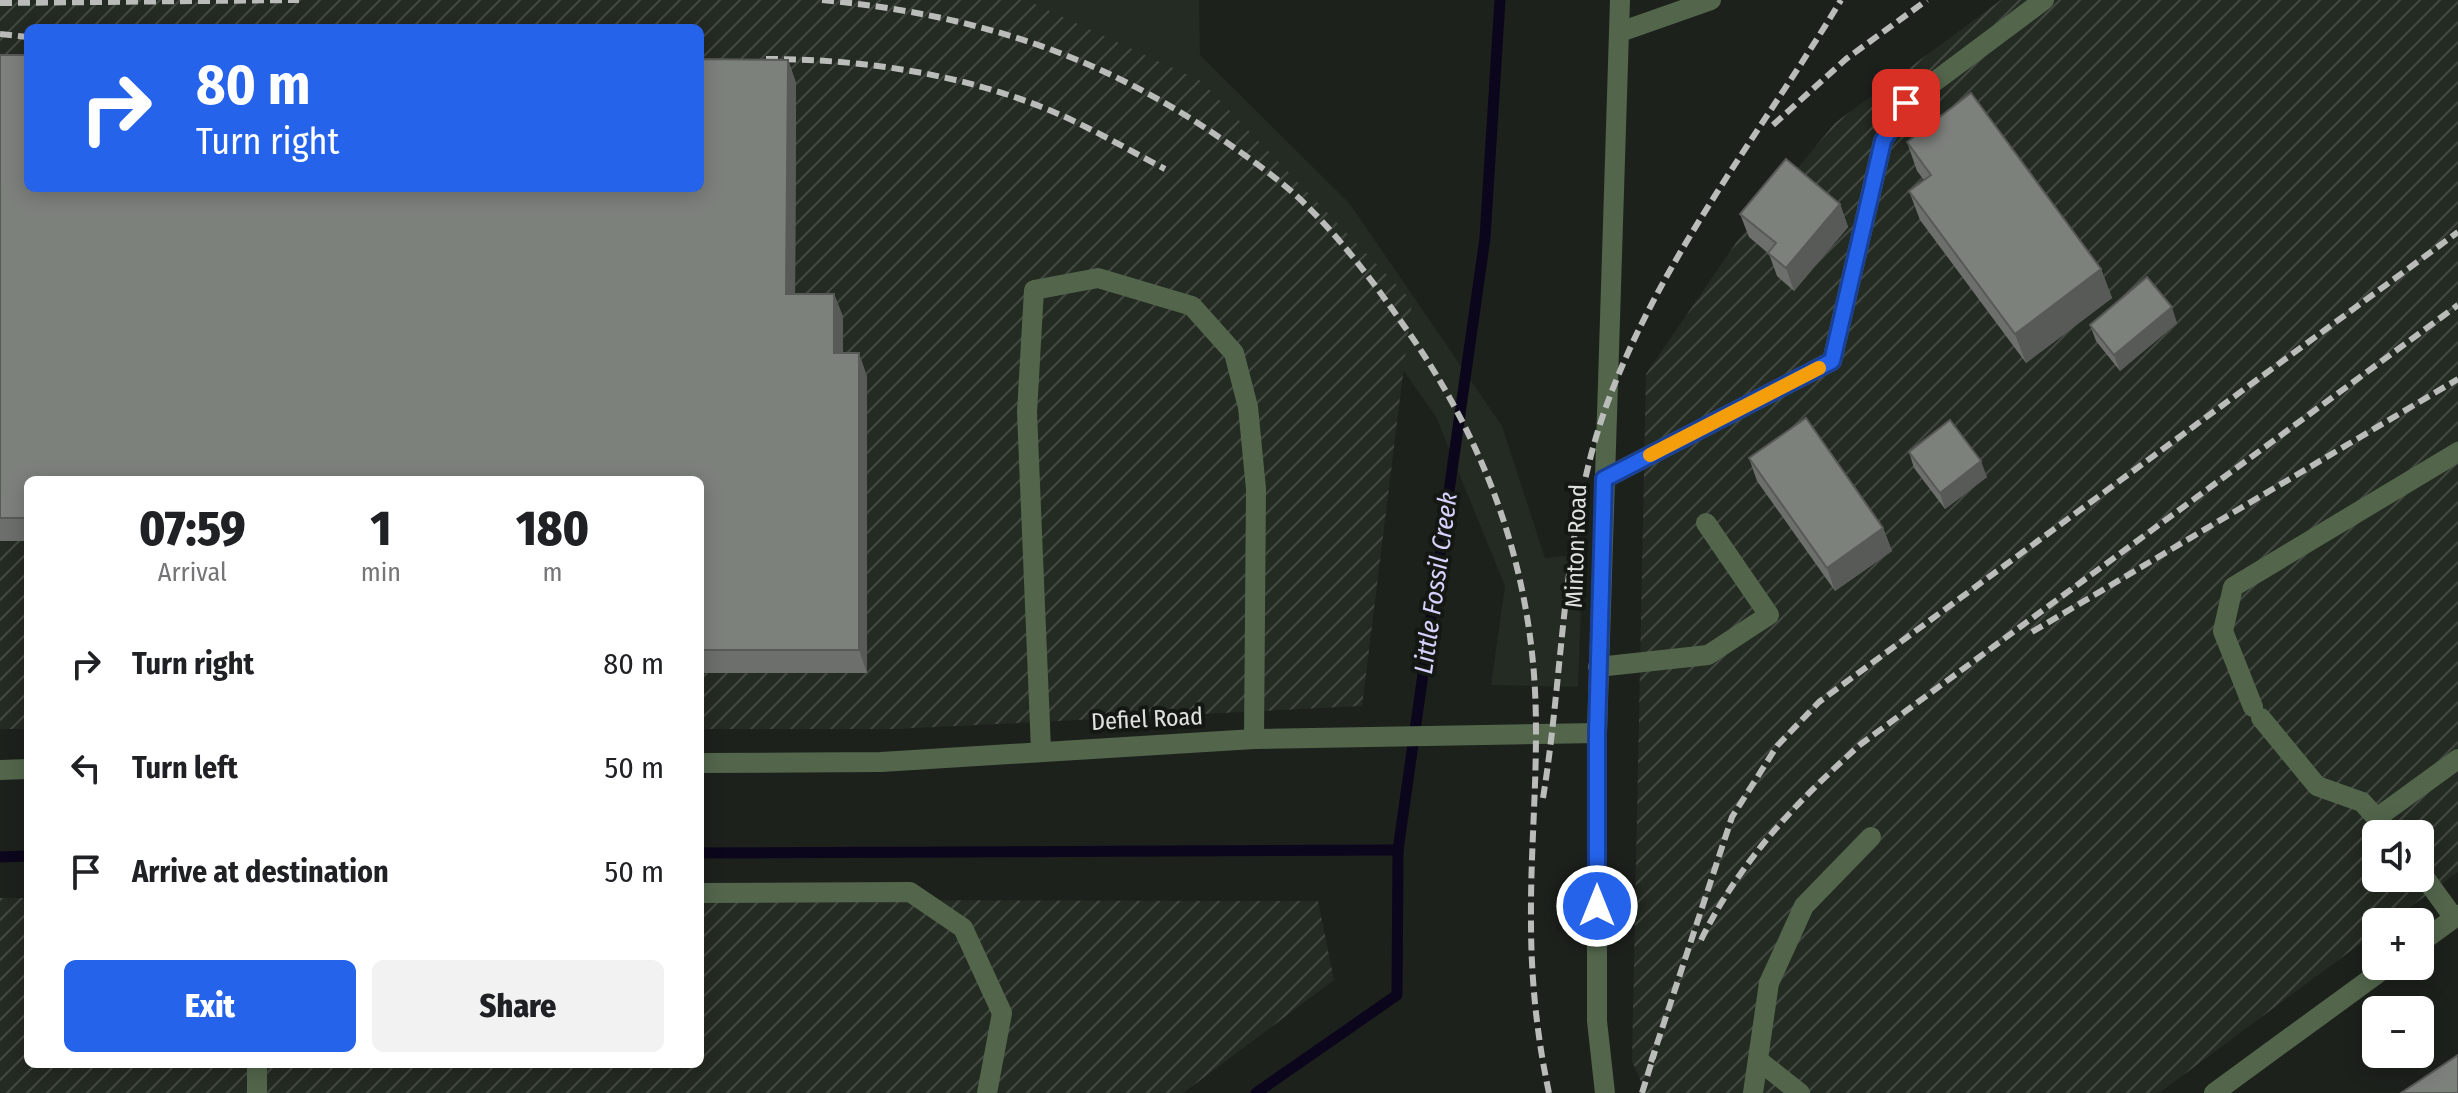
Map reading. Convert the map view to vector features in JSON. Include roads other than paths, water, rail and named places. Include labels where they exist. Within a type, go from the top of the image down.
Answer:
[{"type":"street","name":"Minton Road","points":[[1605,1093],[1597,1021],[1597,733],[1620,0]]},
{"type":"street","points":[[1620,32],[1711,0]]},
{"type":"street","points":[[1604,479],[1832,361],[1883,141],[1906,103],[2044,0]]},
{"type":"street","points":[[1041,750],[1027,412],[1034,290],[1098,278],[1192,306],[1234,353],[1248,407],[1256,489],[1254,739]]},
{"type":"street","points":[[2380,820],[2362,802],[2317,786],[2257,713],[2223,631],[2233,587],[2458,452]]},
{"type":"street","points":[[1598,667],[1708,655],[1769,615],[1706,523]]},
{"type":"street","name":"Defiel Road","points":[[704,763],[881,762],[1254,739],[1597,733]]},
{"type":"street","points":[[2378,817],[2456,764]]},
{"type":"street","points":[[0,770],[24,769]]},
{"type":"street","points":[[1753,1093],[1769,983],[1804,906],[1871,837]]},
{"type":"street","points":[[2434,889],[2456,917],[2434,933]]},
{"type":"street","points":[[704,893],[910,892],[963,928],[1002,1013],[987,1093]]},
{"type":"street","points":[[2214,1093],[2369,980]]},
{"type":"street","points":[[1758,1060],[1800,1093]]},
{"type":"street","points":[[257,1068],[257,1093]]},
{"type":"waterway","name":"Little Fossil Creek","points":[[1256,1093],[1397,995],[1398,850],[1485,238],[1500,0]]},
{"type":"waterway","points":[[704,853],[1398,850]]},
{"type":"waterway","points":[[0,857],[24,856]]},
{"type":"railway","points":[[0,3],[299,0]]},
{"type":"railway","points":[[822,0],[931,16],[983,28],[1083,63],[1179,111],[1256,163],[1303,202],[1356,260],[1427,361],[1471,439],[1489,480],[1504,522],[1526,608],[1536,720],[1532,965],[1538,1030],[1549,1093]]},
{"type":"railway","points":[[1543,798],[1581,499],[1607,404],[1629,350],[1684,247],[1841,0]]},
{"type":"railway","points":[[1773,125],[1846,59],[1927,0]]},
{"type":"railway","points":[[0,34],[24,37]]},
{"type":"railway","points":[[766,59],[880,66],[992,90],[1063,116],[1165,169]]},
{"type":"railway","points":[[1651,1062],[1732,817],[1777,746],[1819,702],[2458,232]]},
{"type":"railway","points":[[1701,940],[1733,884],[1771,834],[1861,744],[2458,305]]},
{"type":"railway","points":[[2032,632],[2458,379]]},
{"type":"railway","points":[[1642,1093],[1655,1051]]}]
